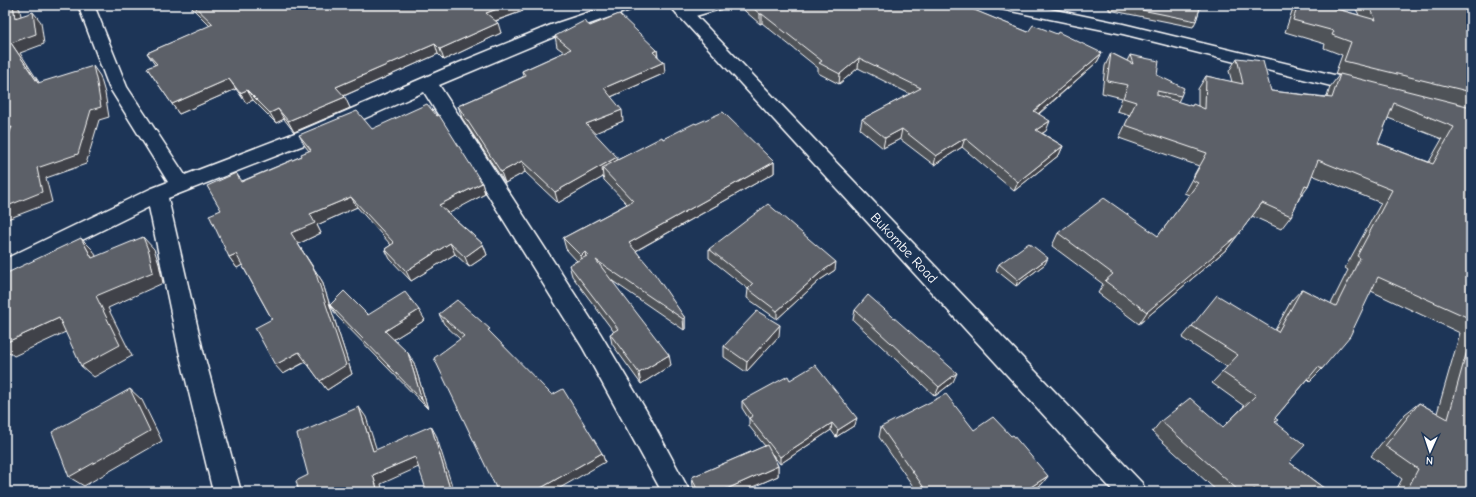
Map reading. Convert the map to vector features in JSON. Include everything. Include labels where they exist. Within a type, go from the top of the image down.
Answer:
[{"type":"street","points":[[86,5],[118,87],[181,185]]},
{"type":"street","points":[[5,269],[157,194],[307,136],[557,29],[627,5]]},
{"type":"street","points":[[681,10],[714,5]]},
{"type":"street","points":[[1006,5],[1123,29],[1380,92]]},
{"type":"street","name":"Bukombe Road","points":[[681,10],[1132,492]]},
{"type":"street","points":[[428,83],[465,143],[529,240],[614,377],[676,492]]},
{"type":"street","points":[[157,194],[191,350],[227,492]]},
{"type":"building","points":[[5,5],[13,5],[15,18],[33,12],[36,34],[11,43],[38,83],[93,66],[101,107],[91,110],[78,154],[37,168],[42,192],[5,207],[5,144],[12,127],[5,129]]},
{"type":"building","points":[[193,5],[508,5],[486,13],[498,23],[440,49],[435,44],[336,87],[345,97],[288,121],[278,109],[270,113],[247,90],[240,93],[229,79],[172,104],[147,68],[157,64],[147,53],[213,24]]},
{"type":"building","points":[[749,5],[961,5],[1028,32],[1033,25],[1057,34],[1058,32],[1102,53],[1034,111],[1050,121],[1036,130],[1063,146],[1018,182],[965,138],[936,156],[902,129],[885,138],[862,119],[921,88],[859,58],[840,74],[819,63],[822,61]]},
{"type":"building","points":[[1117,5],[1201,5],[1196,21]]},
{"type":"building","points":[[1298,5],[1323,5],[1376,20],[1369,5],[1471,5],[1471,92],[1344,61],[1351,42],[1332,35],[1334,31],[1293,20]]},
{"type":"building","points":[[619,14],[657,50],[653,52],[664,62],[604,88],[622,110],[586,124],[617,157],[555,192],[522,161],[501,172],[458,106],[526,76],[522,71],[571,49],[555,36],[584,21],[590,26]]},
{"type":"building","points":[[1111,53],[1133,64],[1130,55],[1159,61],[1157,75],[1184,88],[1181,96],[1157,91],[1157,95],[1192,106],[1193,104],[1205,109],[1206,76],[1243,84],[1237,58],[1263,61],[1271,91],[1332,98],[1340,74],[1471,107],[1471,319],[1378,277],[1350,336],[1322,369],[1318,367],[1275,418],[1278,420],[1275,422],[1305,445],[1289,462],[1329,492],[1258,492],[1254,489],[1251,492],[1240,492],[1161,421],[1190,398],[1223,427],[1256,395],[1222,372],[1238,355],[1192,326],[1217,295],[1278,332],[1302,289],[1336,306],[1360,258],[1357,256],[1392,190],[1318,160],[1308,186],[1305,185],[1291,216],[1262,203],[1238,235],[1147,312],[1105,281],[1113,274],[1058,233],[1104,198],[1158,236],[1198,183],[1192,180],[1207,153],[1125,125],[1136,102],[1123,98],[1128,85],[1107,81]],"holes":[[[1394,103],[1454,127],[1433,164],[1378,143]]]},
{"type":"building","points":[[427,104],[437,116],[439,115],[482,183],[439,205],[483,244],[465,257],[450,243],[406,271],[385,249],[394,243],[351,197],[310,214],[315,223],[291,233],[315,271],[346,365],[320,381],[299,352],[275,365],[255,328],[272,319],[236,254],[229,257],[209,215],[221,210],[207,186],[236,173],[241,182],[302,156],[301,154],[311,150],[299,135],[357,111],[372,129]]},
{"type":"building","points":[[723,112],[774,162],[629,243],[652,270],[685,318],[683,319],[596,260],[669,355],[639,373],[610,334],[618,329],[569,265],[589,255],[585,252],[581,256],[563,238],[633,201],[602,168],[662,137],[663,139],[695,123],[696,124]]},
{"type":"building","points":[[768,204],[836,262],[821,272],[777,311],[748,289],[753,284],[709,249]]},
{"type":"building","points":[[143,237],[149,252],[153,272],[96,296],[120,345],[81,366],[59,318],[5,343],[5,274],[81,238],[92,258]]},
{"type":"building","points":[[1029,243],[1048,258],[1018,280],[999,264]]},
{"type":"building","points":[[344,291],[368,315],[405,292],[419,310],[385,331],[408,353],[422,400],[330,305]]},
{"type":"building","points":[[868,295],[957,373],[939,387],[855,310]]},
{"type":"building","points":[[457,300],[490,329],[488,330],[552,395],[563,389],[602,453],[541,488],[542,492],[498,492],[434,358],[464,336],[439,314]]},
{"type":"building","points":[[757,311],[780,325],[747,362],[724,346]]},
{"type":"building","points":[[1471,336],[1471,492],[1406,492],[1418,469],[1385,446],[1419,403],[1448,419]]},
{"type":"building","points":[[815,365],[857,418],[838,430],[832,423],[780,457],[749,418],[753,416],[742,401],[788,376],[790,380]]},
{"type":"building","points":[[130,389],[150,431],[69,477],[52,432]]},
{"type":"building","points":[[946,394],[974,430],[993,417],[1011,436],[1013,435],[1048,476],[1023,492],[927,492],[881,427]]},
{"type":"building","points":[[359,407],[373,451],[431,426],[451,492],[427,492],[415,457],[373,475],[378,492],[299,492],[296,481],[308,475],[297,434]]},
{"type":"building","points":[[767,445],[778,466],[720,492],[698,492],[692,477]]}]
